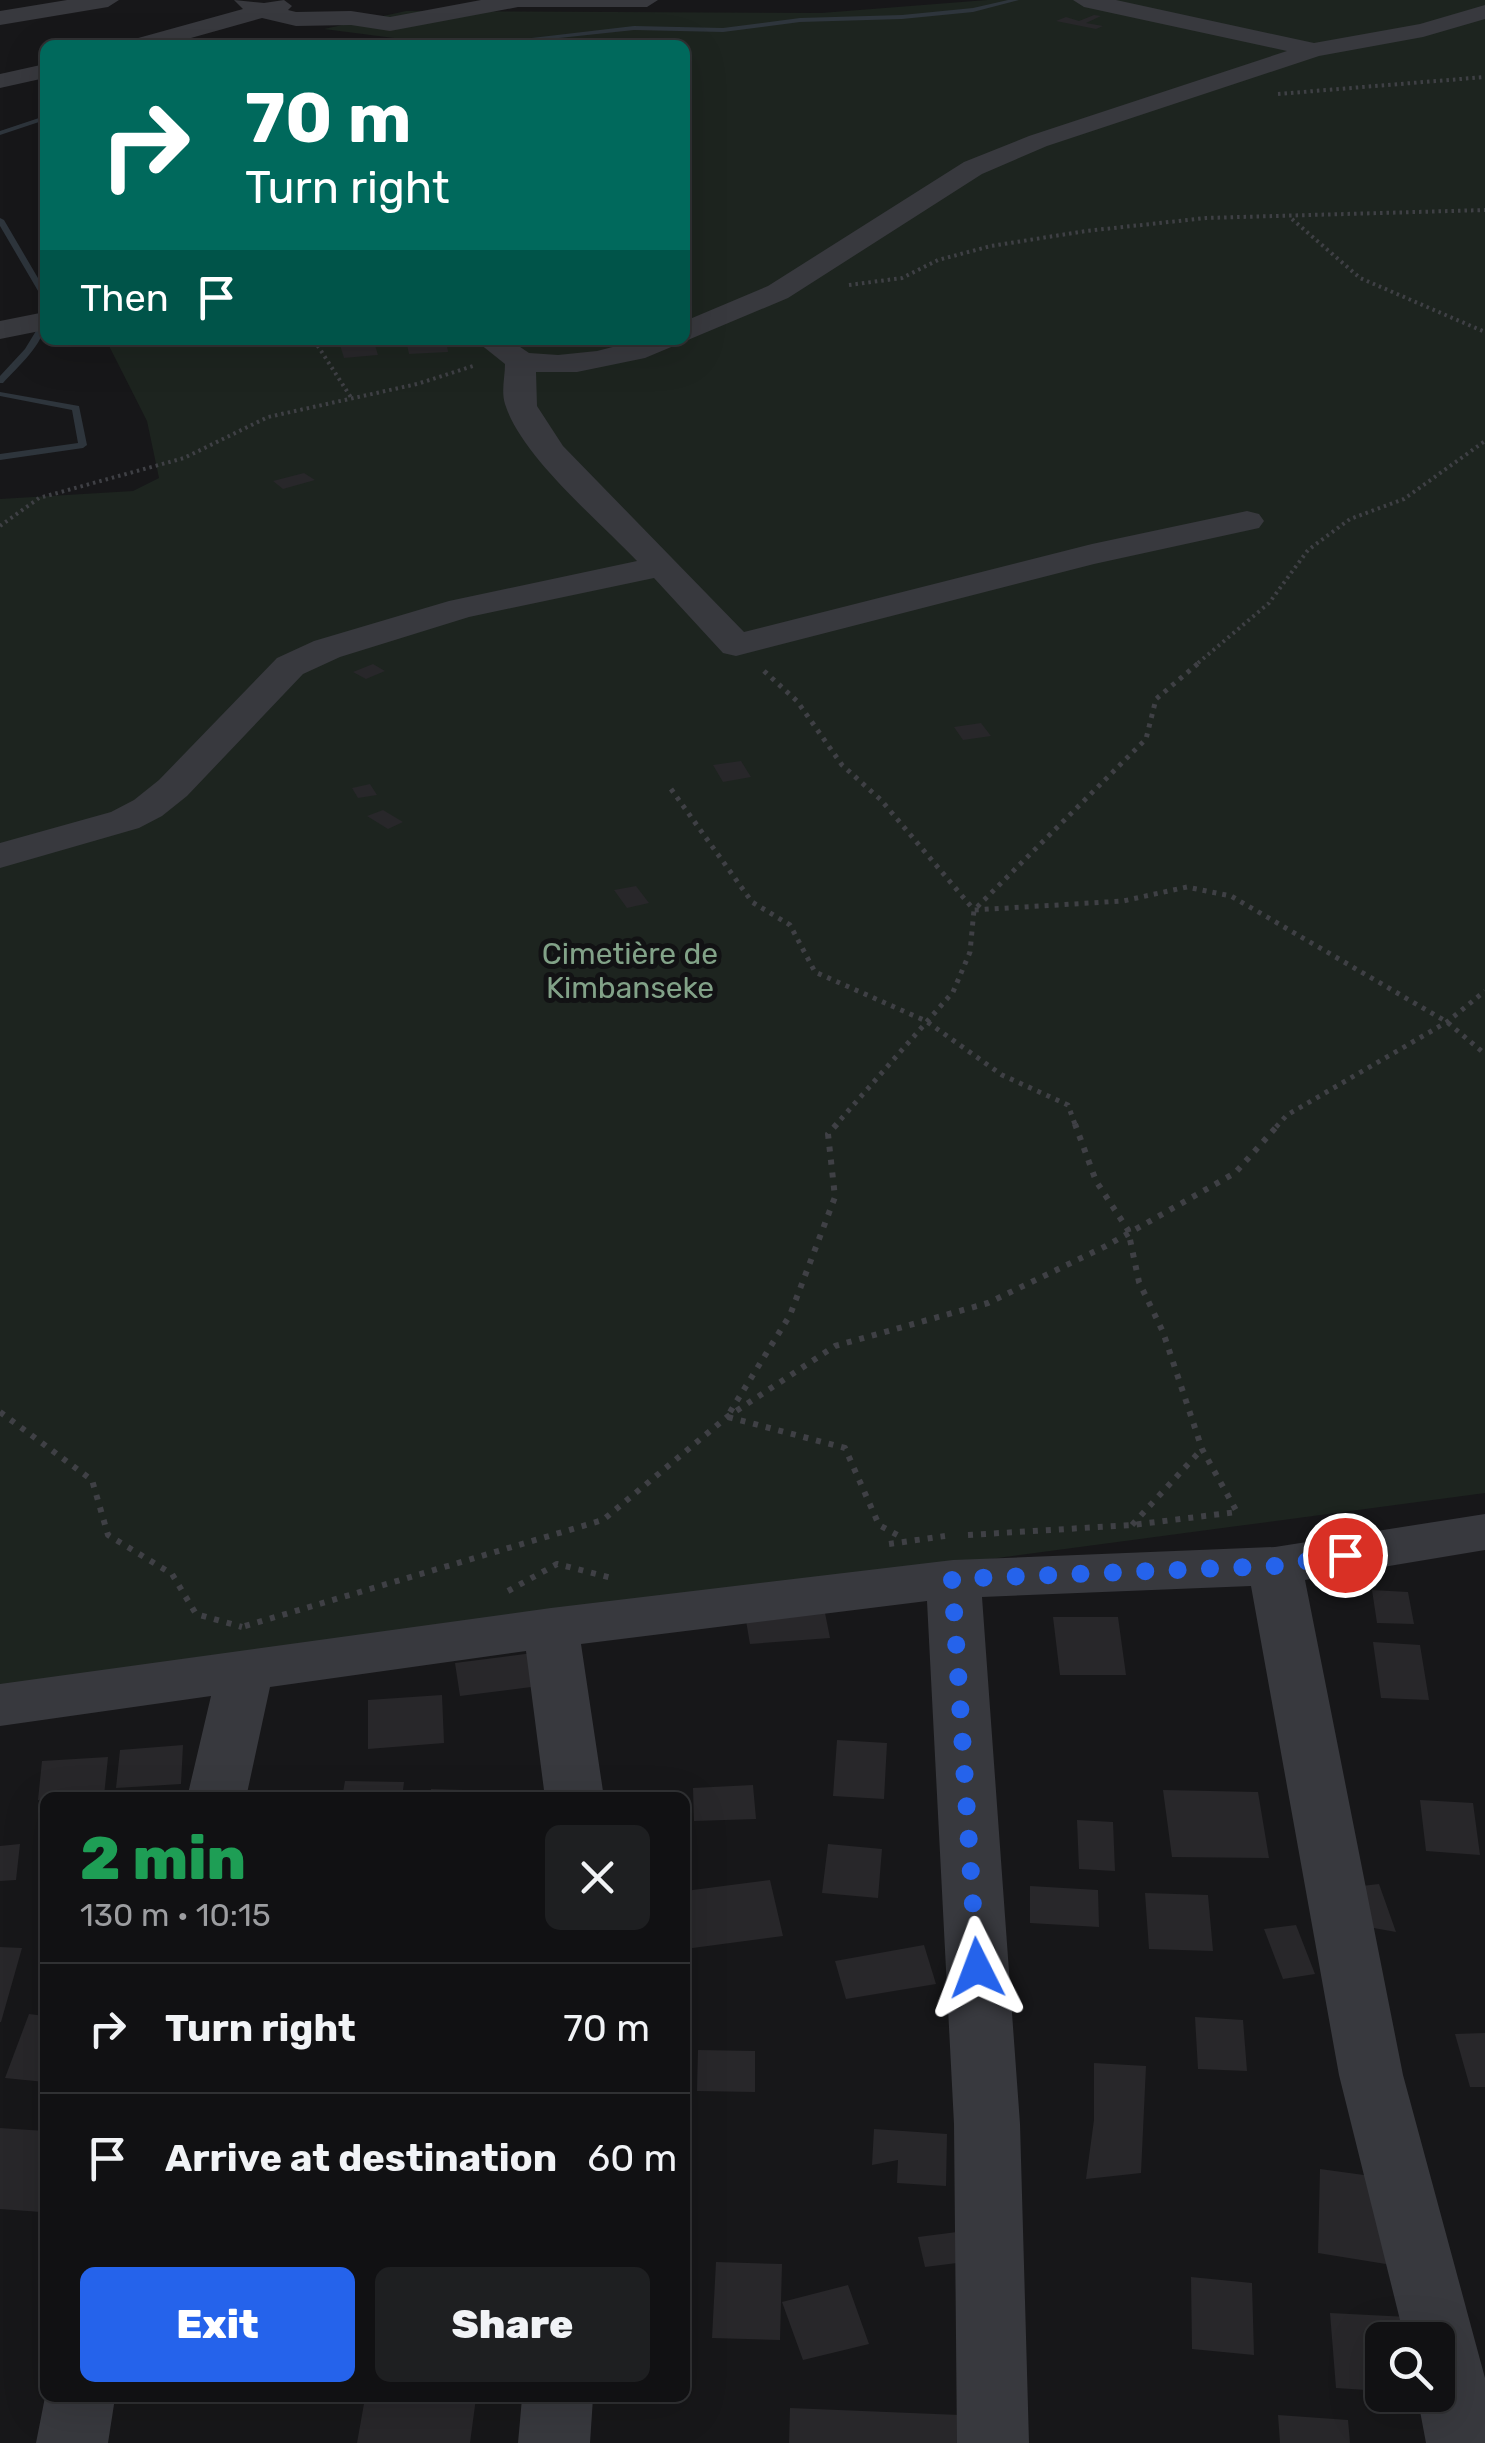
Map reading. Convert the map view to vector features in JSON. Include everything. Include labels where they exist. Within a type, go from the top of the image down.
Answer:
[{"type":"street","points":[[153,40],[252,5],[310,0]]},
{"type":"street","points":[[252,5],[302,20],[351,18],[390,24],[517,0],[647,0]]},
{"type":"street","points":[[1084,0],[1314,50]]},
{"type":"street","points":[[0,18],[93,1]]},
{"type":"street","points":[[690,330],[778,292],[973,168],[1088,124],[1314,50],[1422,30],[1485,12]]},
{"type":"street","points":[[0,81],[40,71]]},
{"type":"street","points":[[0,330],[40,322]]},
{"type":"street","points":[[506,351],[614,357],[651,345]]},
{"type":"street","points":[[506,351],[522,372],[518,388],[522,407],[556,456],[604,511],[736,645],[1092,554],[1248,521]]},
{"type":"street","points":[[0,856],[125,820],[148,808],[290,666],[327,649],[461,608],[662,566]]},
{"type":"street","points":[[0,836],[85,831]]},
{"type":"street","points":[[0,1705],[238,1643],[551,1628],[952,1579],[1275,1566],[1485,1532]]},
{"type":"street","points":[[1275,1566],[1371,2075],[1450,2380],[1462,2443]]},
{"type":"street","points":[[952,1579],[987,2124],[993,2443]]},
{"type":"street","points":[[551,1628],[575,1792]]},
{"type":"street","points":[[217,1792],[238,1643]]},
{"type":"street","points":[[72,2443],[79,2402]]},
{"type":"street","points":[[554,2443],[558,2402]]},
{"type":"path","points":[[1268,95],[1485,77]]},
{"type":"path","points":[[778,292],[902,278],[938,260],[991,246],[1086,231],[1206,218],[1485,210]]},
{"type":"path","points":[[1291,218],[1360,278],[1485,332]]},
{"type":"path","points":[[317,345],[352,400]]},
{"type":"path","points":[[0,526],[39,498],[184,458],[268,417],[417,384],[506,351]]},
{"type":"path","points":[[974,910],[1146,739],[1156,699],[1269,603],[1308,550],[1350,519],[1404,499],[1485,440]]},
{"type":"path","points":[[726,1417],[790,1315],[835,1197],[828,1134],[965,974],[976,932],[974,910],[880,800],[842,765],[797,702],[736,645]]},
{"type":"path","points":[[671,788],[752,902],[790,925],[815,972],[926,1021],[1002,1074],[1068,1105],[1096,1181],[1128,1230],[1138,1282],[1163,1332],[1202,1448],[1237,1512]]},
{"type":"path","points":[[974,910],[1123,901],[1187,887],[1230,896],[1448,1022],[1485,1054]]},
{"type":"path","points":[[0,1412],[92,1480],[108,1535],[172,1574],[196,1614],[238,1643],[603,1520],[726,1417],[835,1346],[988,1303],[1106,1246],[1235,1172],[1287,1115],[1448,1022],[1485,991]]},
{"type":"path","points":[[726,1417],[845,1448],[880,1525],[905,1539],[952,1579]]},
{"type":"path","points":[[1132,1524],[1202,1448]]},
{"type":"green space","name":"Cimetière de Kimbanseke","points":[[987,0],[1485,0],[1485,1493],[0,1691],[0,499],[133,491],[159,478],[147,421],[109,345],[690,345],[690,40],[409,40],[324,29],[406,11],[821,13]]},
{"type":"building","points":[[1101,16],[1086,23],[1103,26],[1096,29],[1056,21],[1066,17],[1079,21]]},
{"type":"building","points":[[340,345],[375,345],[378,355],[344,358]]},
{"type":"building","points":[[407,345],[447,345],[448,352],[409,354]]},
{"type":"building","points":[[304,473],[315,480],[283,489],[273,481]]},
{"type":"building","points":[[373,664],[385,671],[366,679],[353,672]]},
{"type":"building","points":[[981,723],[991,736],[963,740],[954,727]]},
{"type":"building","points":[[741,761],[751,777],[723,782],[713,765]]},
{"type":"building","points":[[370,784],[377,795],[358,798],[352,788]]},
{"type":"building","points":[[383,810],[403,822],[388,829],[367,816]]},
{"type":"building","points":[[636,886],[649,903],[627,908],[614,890]]},
{"type":"building","points":[[1372,1590],[1408,1592],[1414,1624],[1377,1623]]},
{"type":"building","points":[[823,1603],[830,1638],[750,1644],[744,1609]]},
{"type":"building","points":[[1053,1617],[1118,1617],[1126,1675],[1060,1675]]},
{"type":"building","points":[[1373,1642],[1420,1645],[1429,1700],[1381,1698]]},
{"type":"building","points":[[540,1652],[547,1685],[460,1696],[455,1663]]},
{"type":"building","points":[[442,1695],[444,1743],[368,1749],[368,1700]]},
{"type":"building","points":[[837,1740],[887,1743],[884,1799],[833,1796]]},
{"type":"building","points":[[183,1745],[181,1784],[116,1788],[120,1750]]},
{"type":"building","points":[[108,1757],[104,1792],[40,1792],[38,1800],[42,1761]]},
{"type":"building","points":[[345,1781],[404,1782],[403,1792],[343,1792]]},
{"type":"building","points":[[753,1785],[756,1819],[694,1821],[693,1788]]},
{"type":"building","points":[[431,1789],[497,1791],[497,1792],[431,1792]]},
{"type":"building","points":[[1163,1790],[1258,1792],[1269,1858],[1172,1857]]},
{"type":"building","points":[[1420,1800],[1473,1803],[1480,1855],[1426,1851]]},
{"type":"building","points":[[1077,1820],[1113,1822],[1115,1871],[1079,1869]]},
{"type":"building","points":[[20,1844],[16,1880],[0,1881],[0,1846]]},
{"type":"building","points":[[828,1844],[882,1849],[878,1898],[822,1893]]},
{"type":"building","points":[[770,1880],[783,1936],[690,1948],[690,1890]]},
{"type":"building","points":[[1379,1884],[1396,1932],[1357,1925],[1344,1888]]},
{"type":"building","points":[[1030,1886],[1098,1890],[1099,1927],[1030,1923]]},
{"type":"building","points":[[1145,1893],[1208,1895],[1213,1951],[1149,1949]]},
{"type":"building","points":[[1296,1925],[1315,1974],[1283,1979],[1264,1929]]},
{"type":"building","points":[[924,1945],[936,1984],[846,1999],[835,1961]]},
{"type":"building","points":[[0,1947],[22,1948],[1,2022],[0,2022]]},
{"type":"building","points":[[29,2014],[40,2015],[40,2082],[5,2078]]},
{"type":"building","points":[[1195,2017],[1243,2020],[1247,2071],[1198,2069]]},
{"type":"building","points":[[1485,2033],[1485,2087],[1470,2087],[1455,2034]]},
{"type":"building","points":[[698,2050],[755,2051],[755,2092],[697,2091]]},
{"type":"building","points":[[1094,2063],[1146,2066],[1141,2173],[1086,2179],[1094,2120]]},
{"type":"building","points":[[0,2128],[40,2131],[40,2212],[0,2209]]},
{"type":"building","points":[[874,2129],[947,2134],[946,2186],[897,2183],[898,2160],[872,2165]]},
{"type":"building","points":[[1320,2169],[1393,2179],[1392,2265],[1318,2253]]},
{"type":"building","points":[[957,2232],[965,2262],[925,2267],[918,2237]]},
{"type":"building","points":[[716,2262],[782,2264],[780,2340],[712,2338]]},
{"type":"building","points":[[1191,2277],[1252,2283],[1254,2355],[1192,2349]]},
{"type":"building","points":[[848,2285],[869,2344],[803,2360],[782,2302]]},
{"type":"building","points":[[1330,2313],[1408,2317],[1409,2322],[1365,2322],[1365,2390],[1336,2388]]},
{"type":"building","points":[[364,2402],[475,2402],[470,2443],[357,2443]]},
{"type":"building","points":[[790,2408],[984,2416],[985,2443],[789,2443]]},
{"type":"building","points":[[1278,2415],[1348,2420],[1350,2443],[1280,2443]]},
{"type":"waterway","points":[[522,40],[634,28],[723,30],[800,20],[902,17],[973,10],[1016,0]]},
{"type":"waterway","points":[[0,133],[40,120]]},
{"type":"waterway","points":[[0,220],[40,288]]},
{"type":"waterway","points":[[0,381],[40,331]]},
{"type":"waterway","points":[[0,394],[76,408],[83,445],[0,457]]},
{"type":"route","points":[[977,1968],[952,1579],[1275,1566],[1345,1555]]}]
